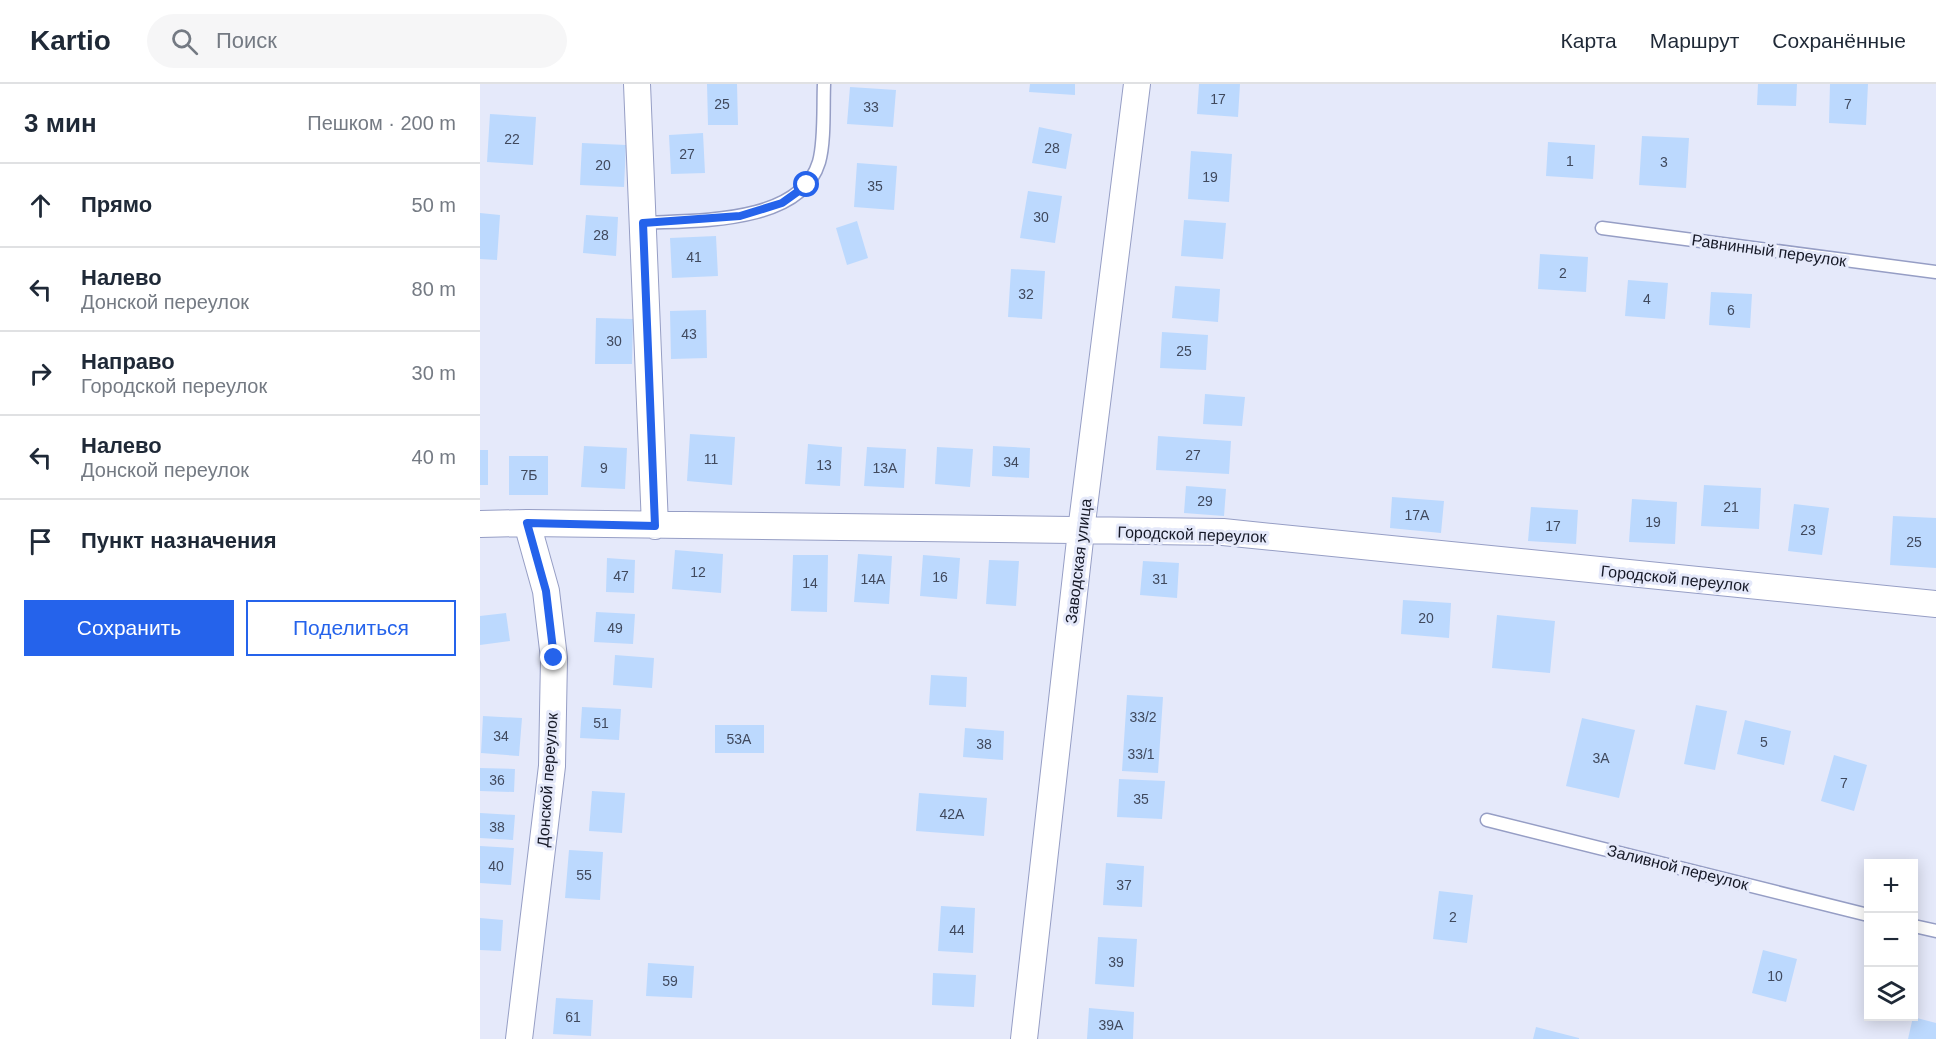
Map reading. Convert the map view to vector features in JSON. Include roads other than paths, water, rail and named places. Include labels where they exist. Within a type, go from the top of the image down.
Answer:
[{"type":"street","points":[[637,84],[655,526]]},
{"type":"street","name":"Заводская улица","points":[[1024,1039],[1081,531],[1137,84]]},
{"type":"street","name":"Донской переулок","points":[[519,1039],[552,766],[554,669],[546,591],[527,523]]},
{"type":"street","name":"Городской переулок","points":[[480,524],[1223,532],[1936,604]]},
{"type":"lane","points":[[643,223],[740,216],[782,203],[807,185],[819,162],[824,84]]},
{"type":"lane","name":"Равнинный переулок","points":[[1602,228],[1936,272]]},
{"type":"lane","name":"Заливной переулок","points":[[1487,820],[1864,914]]},
{"type":"lane","points":[[1918,927],[1936,931]]}]
